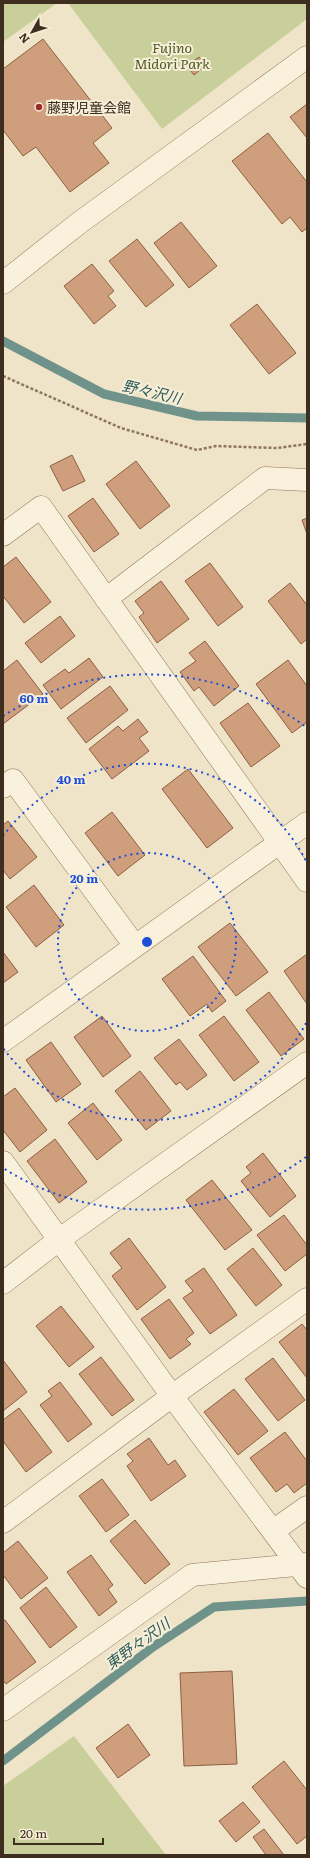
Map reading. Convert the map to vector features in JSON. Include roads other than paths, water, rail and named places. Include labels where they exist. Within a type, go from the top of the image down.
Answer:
[{"type":"street","points":[[3,283],[79,224],[307,57]]},
{"type":"street","points":[[106,599],[265,478],[307,480]]},
{"type":"street","points":[[3,535],[41,507],[307,881]]},
{"type":"street","points":[[3,787],[13,780],[135,946]]},
{"type":"street","points":[[3,1041],[307,823]]},
{"type":"street","points":[[3,1283],[60,1239],[307,1063]]},
{"type":"street","points":[[3,1162],[172,1396],[273,1531],[304,1568]]},
{"type":"street","points":[[3,1522],[172,1396],[307,1299]]},
{"type":"street","points":[[273,1531],[307,1507]]},
{"type":"street","points":[[3,1710],[192,1575],[304,1568]]},
{"type":"waterway","name":"野々沢川","points":[[3,341],[104,394],[197,416],[307,418]]},
{"type":"waterway","name":"東野々沢川","points":[[3,1761],[153,1647],[214,1607],[307,1601]]},
{"type":"place","name":"藤野児童会館","points":[[39,107]]},
{"type":"park label","name":"Fujino Midori Park","points":[[172,56]]}]
